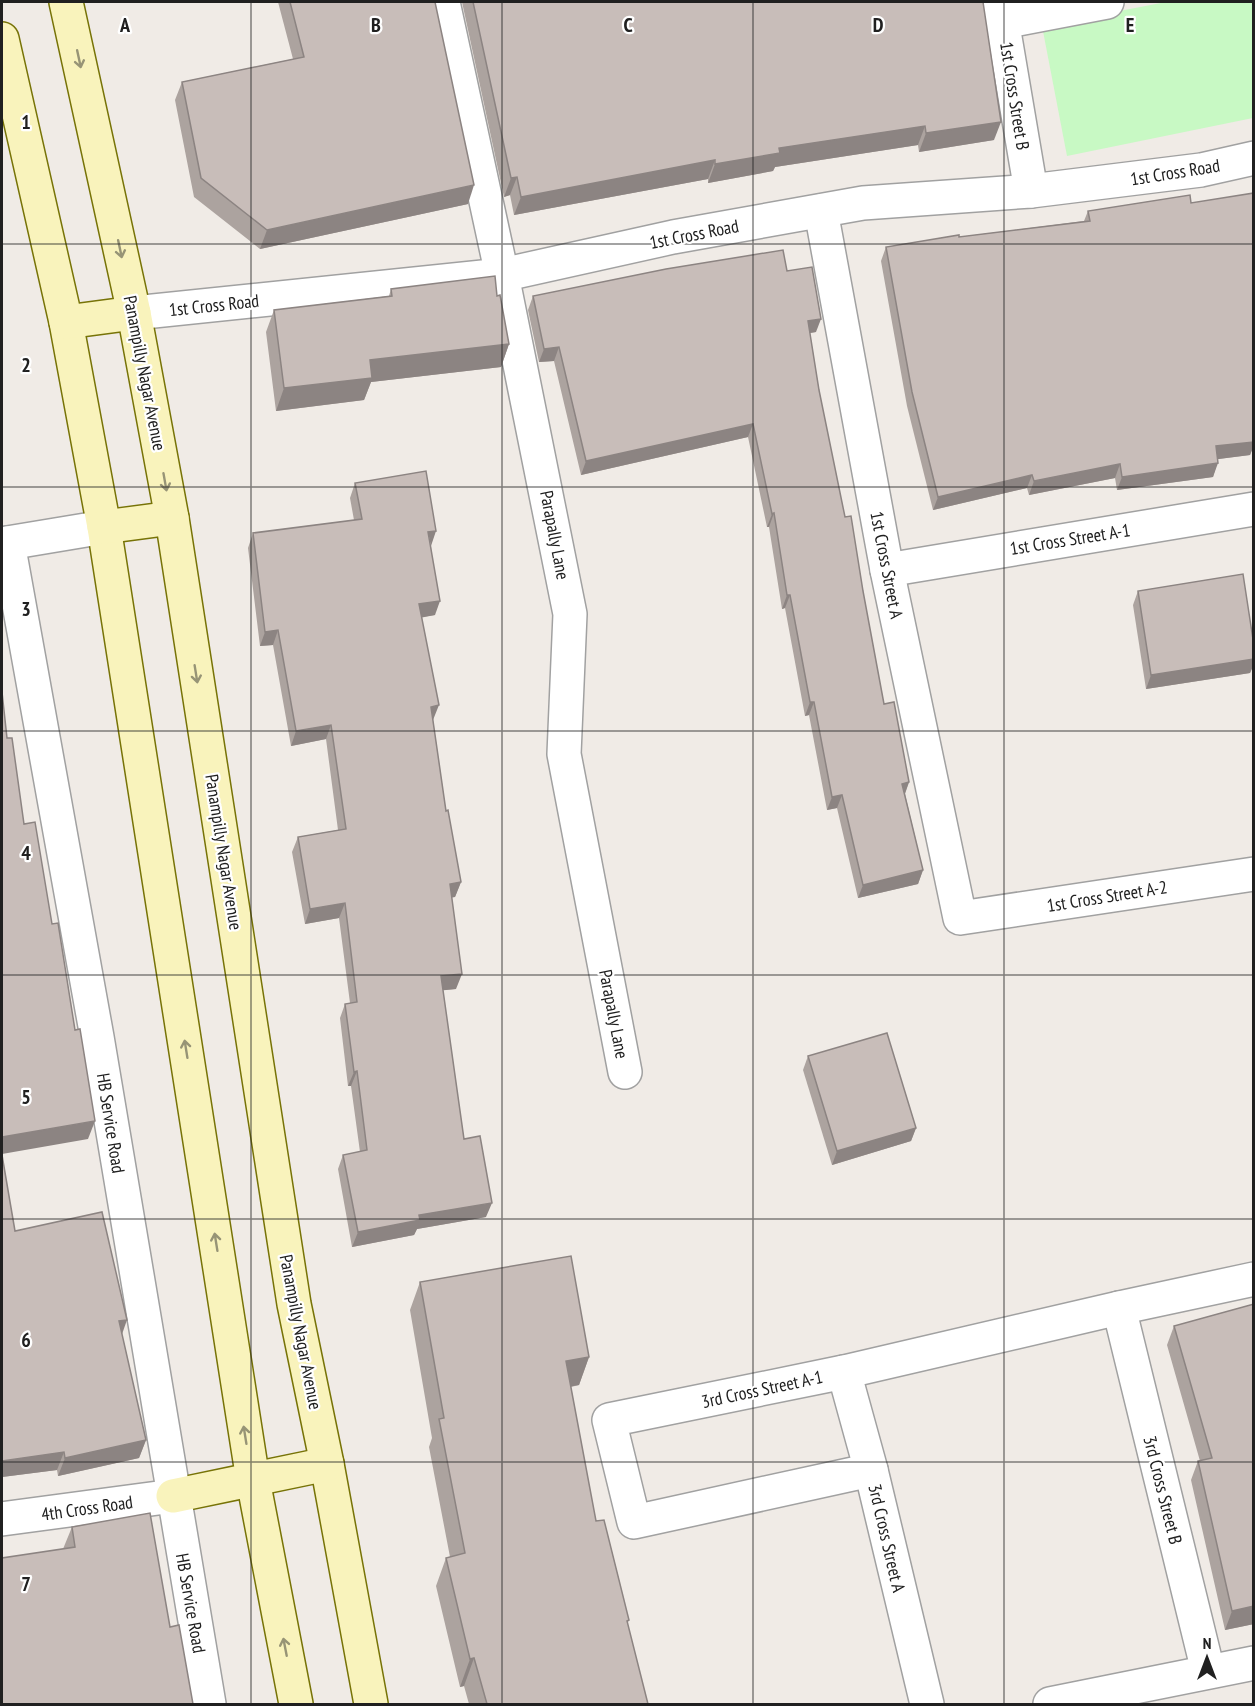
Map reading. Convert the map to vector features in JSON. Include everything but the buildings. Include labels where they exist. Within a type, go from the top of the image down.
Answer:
[{"type":"street","name":"Panampilly Nagar Avenue","points":[[66,2],[134,313],[172,518],[292,1293],[327,1464],[371,1704]]},
{"type":"street","name":"Parapally Lane","points":[[443,2],[502,275],[570,614],[564,754],[625,1072]]},
{"type":"street","points":[[1001,12],[1107,2]]},
{"type":"street","name":"1st Cross Street B","points":[[1001,12],[1031,192]]},
{"type":"street","points":[[2,39],[66,322],[104,527],[253,1480],[296,1704]]},
{"type":"street","name":"1st Cross Road","points":[[134,313],[502,275],[674,237],[863,203],[1031,192],[1201,170],[1254,158]]},
{"type":"street","name":"1st Cross Street A","points":[[821,212],[887,570],[960,918]]},
{"type":"street","points":[[66,322],[134,313]]},
{"type":"street","name":"1st Cross Street A-1","points":[[887,570],[1254,508]]},
{"type":"street","points":[[5,544],[172,518]]},
{"type":"street","name":"HB Service Road","points":[[5,544],[97,1037],[172,1496],[209,1704]]},
{"type":"street","name":"1st Cross Street A-2","points":[[960,918],[1254,874]]},
{"type":"street","name":"3rd Cross Street A-1","points":[[871,1470],[634,1522],[609,1420],[844,1372],[1254,1279]]},
{"type":"street","name":"3rd Cross Street B","points":[[1119,1308],[1208,1671]]},
{"type":"street","name":"3rd Cross Street A","points":[[844,1372],[871,1470],[927,1704]]},
{"type":"street","points":[[172,1496],[327,1464]]},
{"type":"street","name":"4th Cross Road","points":[[2,1520],[172,1496]]},
{"type":"street","points":[[1050,1704],[1254,1663]]},
{"type":"green space","points":[[1166,2],[1253,2],[1253,118],[1067,156],[1042,26]]}]
